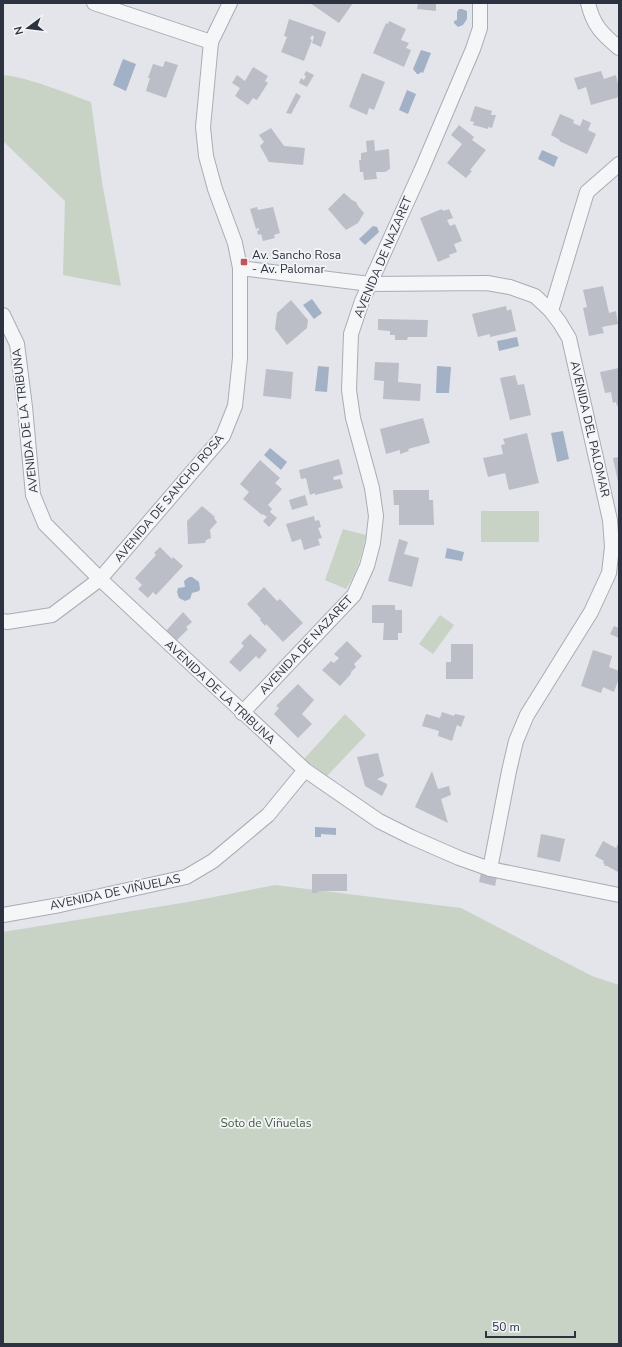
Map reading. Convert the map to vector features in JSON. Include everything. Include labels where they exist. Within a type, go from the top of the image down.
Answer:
[{"type":"street","points":[[94,3],[211,42]]},
{"type":"street","name":"AVENIDA DE SANCHO ROSA","points":[[3,621],[7,622],[52,615],[100,579],[223,436],[235,406],[240,358],[240,268],[235,243],[215,189],[206,156],[203,126],[211,42],[230,3]]},
{"type":"street","name":"AVENIDA DE NAZARET","points":[[242,713],[354,595],[368,566],[373,543],[376,516],[372,488],[353,418],[349,390],[351,334],[362,301],[418,178],[473,49],[480,28],[480,3]]},
{"type":"street","points":[[588,3],[595,25],[604,36],[619,48]]},
{"type":"street","points":[[551,311],[587,192],[619,164]]},
{"type":"street","name":"AVENIDA DEL PALOMAR","points":[[240,268],[370,284],[487,283],[510,287],[535,296],[551,311],[569,338],[607,503],[610,520],[614,574],[527,715],[516,742],[490,868]]},
{"type":"street","name":"AVENIDA DE LA TRIBUNA","points":[[3,315],[17,344],[25,407],[33,496],[45,524],[100,579],[242,713],[305,770],[379,821],[411,837],[459,858],[490,868],[619,895]]},
{"type":"street","name":"AVENIDA DE VIÑUELAS","points":[[3,914],[60,905],[186,877],[213,861],[268,815],[305,770]]},
{"type":"green space","points":[[3,75],[34,82],[91,102],[102,182],[121,286],[63,275],[65,201],[3,141]]},
{"type":"green space","points":[[481,511],[539,511],[539,542],[481,542]]},
{"type":"green space","points":[[343,529],[366,535],[359,563],[346,589],[325,580]]},
{"type":"green space","points":[[440,615],[454,625],[433,654],[419,644]]},
{"type":"green space","points":[[345,714],[366,735],[327,776],[304,759]]},
{"type":"green space","name":"Soto de Viñuelas","points":[[275,885],[461,908],[592,976],[619,985],[619,1344],[3,1344],[3,932],[188,902]]},
{"type":"water","points":[[459,9],[467,11],[467,19],[463,25],[458,27],[454,21],[457,20],[457,12]]},
{"type":"water","points":[[421,50],[431,53],[423,73],[421,72],[417,74],[413,69]]},
{"type":"water","points":[[123,59],[136,64],[126,91],[113,85]]},
{"type":"water","points":[[407,90],[416,94],[408,114],[399,110]]},
{"type":"water","points":[[542,150],[558,157],[554,167],[538,159]]},
{"type":"water","points":[[373,226],[377,227],[379,232],[365,245],[359,239]]},
{"type":"water","points":[[312,299],[322,313],[314,319],[303,305]]},
{"type":"water","points":[[517,337],[519,346],[499,351],[497,341]]},
{"type":"water","points":[[318,366],[329,367],[327,392],[315,391]]},
{"type":"water","points":[[437,366],[451,367],[449,393],[436,393]]},
{"type":"water","points":[[563,431],[569,459],[557,462],[551,433]]},
{"type":"water","points":[[270,448],[287,462],[281,470],[264,455]]},
{"type":"water","points":[[447,548],[464,552],[462,561],[445,558]]},
{"type":"water","points":[[189,577],[192,577],[199,582],[200,589],[199,591],[192,593],[190,599],[185,601],[179,598],[177,592],[178,588],[185,587],[184,581]]},
{"type":"water","points":[[315,827],[336,828],[336,835],[321,834],[321,837],[315,837]]},
{"type":"building","points":[[310,3],[353,3],[339,23]]},
{"type":"building","points":[[418,3],[436,3],[436,11],[417,9]]},
{"type":"building","points":[[289,19],[326,32],[321,47],[312,43],[314,37],[312,35],[310,39],[312,40],[304,61],[281,52],[287,37],[284,36]]},
{"type":"building","points":[[389,21],[406,29],[401,40],[409,43],[406,48],[411,50],[404,67],[373,53],[386,23],[388,24]]},
{"type":"building","points":[[165,61],[178,65],[166,98],[146,91],[150,78],[148,78],[153,64],[163,67]]},
{"type":"building","points":[[253,67],[268,76],[265,81],[268,83],[257,100],[253,98],[248,105],[235,96],[240,88],[232,83],[237,75],[245,81]]},
{"type":"building","points":[[306,71],[314,75],[307,87],[299,83],[301,78],[304,80]]},
{"type":"building","points":[[601,71],[604,79],[616,75],[619,88],[619,97],[591,105],[586,87],[578,90],[574,78]]},
{"type":"building","points":[[362,73],[385,82],[374,110],[369,108],[367,115],[349,107]]},
{"type":"building","points":[[296,93],[301,96],[291,114],[286,113]]},
{"type":"building","points":[[475,106],[492,111],[491,115],[496,115],[492,128],[488,127],[488,129],[473,125],[474,122],[470,121]]},
{"type":"building","points":[[560,114],[574,120],[573,123],[580,126],[583,119],[591,123],[588,130],[596,134],[587,154],[559,141],[560,140],[551,135]]},
{"type":"building","points":[[459,125],[474,137],[472,140],[486,150],[470,170],[472,171],[466,178],[447,163],[462,144],[451,135]]},
{"type":"building","points":[[271,128],[284,146],[305,148],[303,165],[269,162],[260,146],[264,142],[259,135]]},
{"type":"building","points":[[374,140],[375,151],[389,149],[390,169],[385,172],[376,172],[377,179],[364,180],[363,172],[360,172],[359,160],[361,160],[361,153],[367,152],[366,141]]},
{"type":"building","points":[[344,193],[356,202],[364,213],[358,223],[346,230],[328,209]]},
{"type":"building","points":[[257,207],[258,210],[273,207],[280,233],[274,235],[275,238],[263,241],[261,234],[258,235],[257,231],[259,228],[256,229],[250,209]]},
{"type":"building","points":[[442,209],[443,211],[449,209],[453,218],[447,220],[450,226],[455,224],[462,241],[454,244],[457,252],[438,262],[420,218]]},
{"type":"building","points":[[603,286],[609,313],[616,311],[618,324],[602,327],[604,333],[589,336],[583,308],[587,307],[583,290]]},
{"type":"building","points":[[291,300],[308,320],[307,328],[287,345],[275,329],[277,313]]},
{"type":"building","points":[[506,306],[507,311],[511,309],[516,331],[490,337],[490,334],[478,337],[472,314]]},
{"type":"building","points":[[378,319],[428,320],[427,337],[408,337],[407,340],[395,340],[395,335],[390,335],[390,331],[378,330]]},
{"type":"building","points":[[375,362],[399,363],[398,382],[421,384],[420,401],[383,399],[384,381],[374,380]]},
{"type":"building","points":[[619,368],[619,406],[617,406],[616,402],[613,403],[611,392],[605,393],[600,372]]},
{"type":"building","points":[[266,369],[293,372],[291,399],[263,396]]},
{"type":"building","points":[[515,375],[518,385],[524,384],[531,415],[510,420],[500,378]]},
{"type":"building","points":[[423,418],[430,443],[408,449],[409,451],[400,454],[400,450],[386,454],[380,429]]},
{"type":"building","points":[[527,433],[539,483],[509,490],[505,473],[488,477],[483,458],[503,454],[501,445],[505,444],[503,439]]},
{"type":"building","points":[[619,457],[619,482],[618,482],[613,458]]},
{"type":"building","points":[[339,459],[343,474],[333,477],[334,480],[340,479],[343,488],[310,495],[306,478],[301,479],[299,470]]},
{"type":"building","points":[[260,460],[280,478],[275,483],[282,489],[268,505],[272,509],[270,512],[277,518],[269,527],[263,521],[267,517],[263,514],[262,515],[243,499],[249,492],[240,484]]},
{"type":"building","points":[[393,490],[429,490],[429,500],[433,500],[434,525],[399,525],[399,505],[394,505]]},
{"type":"building","points":[[305,495],[308,505],[292,510],[289,500]]},
{"type":"building","points":[[202,506],[215,517],[214,518],[217,522],[210,530],[211,538],[206,540],[205,543],[188,544],[187,521]]},
{"type":"building","points":[[314,516],[315,521],[319,520],[321,527],[318,528],[322,538],[318,539],[320,545],[304,550],[301,539],[292,542],[286,524]]},
{"type":"building","points":[[399,539],[408,542],[404,554],[419,558],[412,587],[388,581]]},
{"type":"building","points":[[160,547],[172,559],[173,557],[183,566],[156,595],[153,592],[148,598],[138,589],[142,585],[135,578],[156,555],[154,553]]},
{"type":"building","points":[[264,587],[277,601],[280,599],[303,623],[283,642],[266,624],[265,626],[260,620],[261,619],[247,604]]},
{"type":"building","points":[[372,605],[395,605],[395,610],[402,610],[402,633],[398,633],[398,640],[383,640],[384,623],[372,623]]},
{"type":"building","points":[[183,612],[192,622],[186,627],[188,629],[176,641],[166,631]]},
{"type":"building","points":[[614,626],[619,628],[619,638],[610,634]]},
{"type":"building","points":[[250,634],[267,650],[259,659],[256,656],[240,672],[229,662],[244,646],[241,643]]},
{"type":"building","points":[[347,641],[362,656],[354,664],[356,667],[351,674],[340,686],[322,670],[331,661],[334,663],[339,658],[334,654]]},
{"type":"building","points":[[451,644],[473,644],[473,679],[446,679],[446,662],[451,662]]},
{"type":"building","points":[[593,650],[612,656],[609,667],[619,671],[619,678],[614,692],[603,687],[601,693],[581,686]]},
{"type":"building","points":[[298,684],[314,700],[302,714],[312,724],[298,738],[274,714],[279,708],[276,706]]},
{"type":"building","points":[[442,712],[454,716],[455,714],[465,716],[461,727],[457,725],[452,741],[438,736],[439,731],[422,726],[426,714],[440,718]]},
{"type":"building","points":[[378,753],[384,776],[377,779],[387,784],[382,796],[365,786],[357,757]]},
{"type":"building","points":[[432,771],[438,789],[449,786],[451,795],[441,799],[448,823],[415,807]]},
{"type":"building","points":[[541,834],[565,839],[560,862],[537,857]]},
{"type":"building","points":[[603,841],[616,848],[619,842],[618,872],[604,866],[604,861],[595,856]]},
{"type":"building","points":[[481,873],[497,877],[495,886],[479,882]]},
{"type":"building","points":[[312,874],[347,874],[347,891],[318,891],[318,893],[312,893]]},
{"type":"place","name":"Av. Sancho Rosa - Av. Palomar","points":[[244,262]]}]
